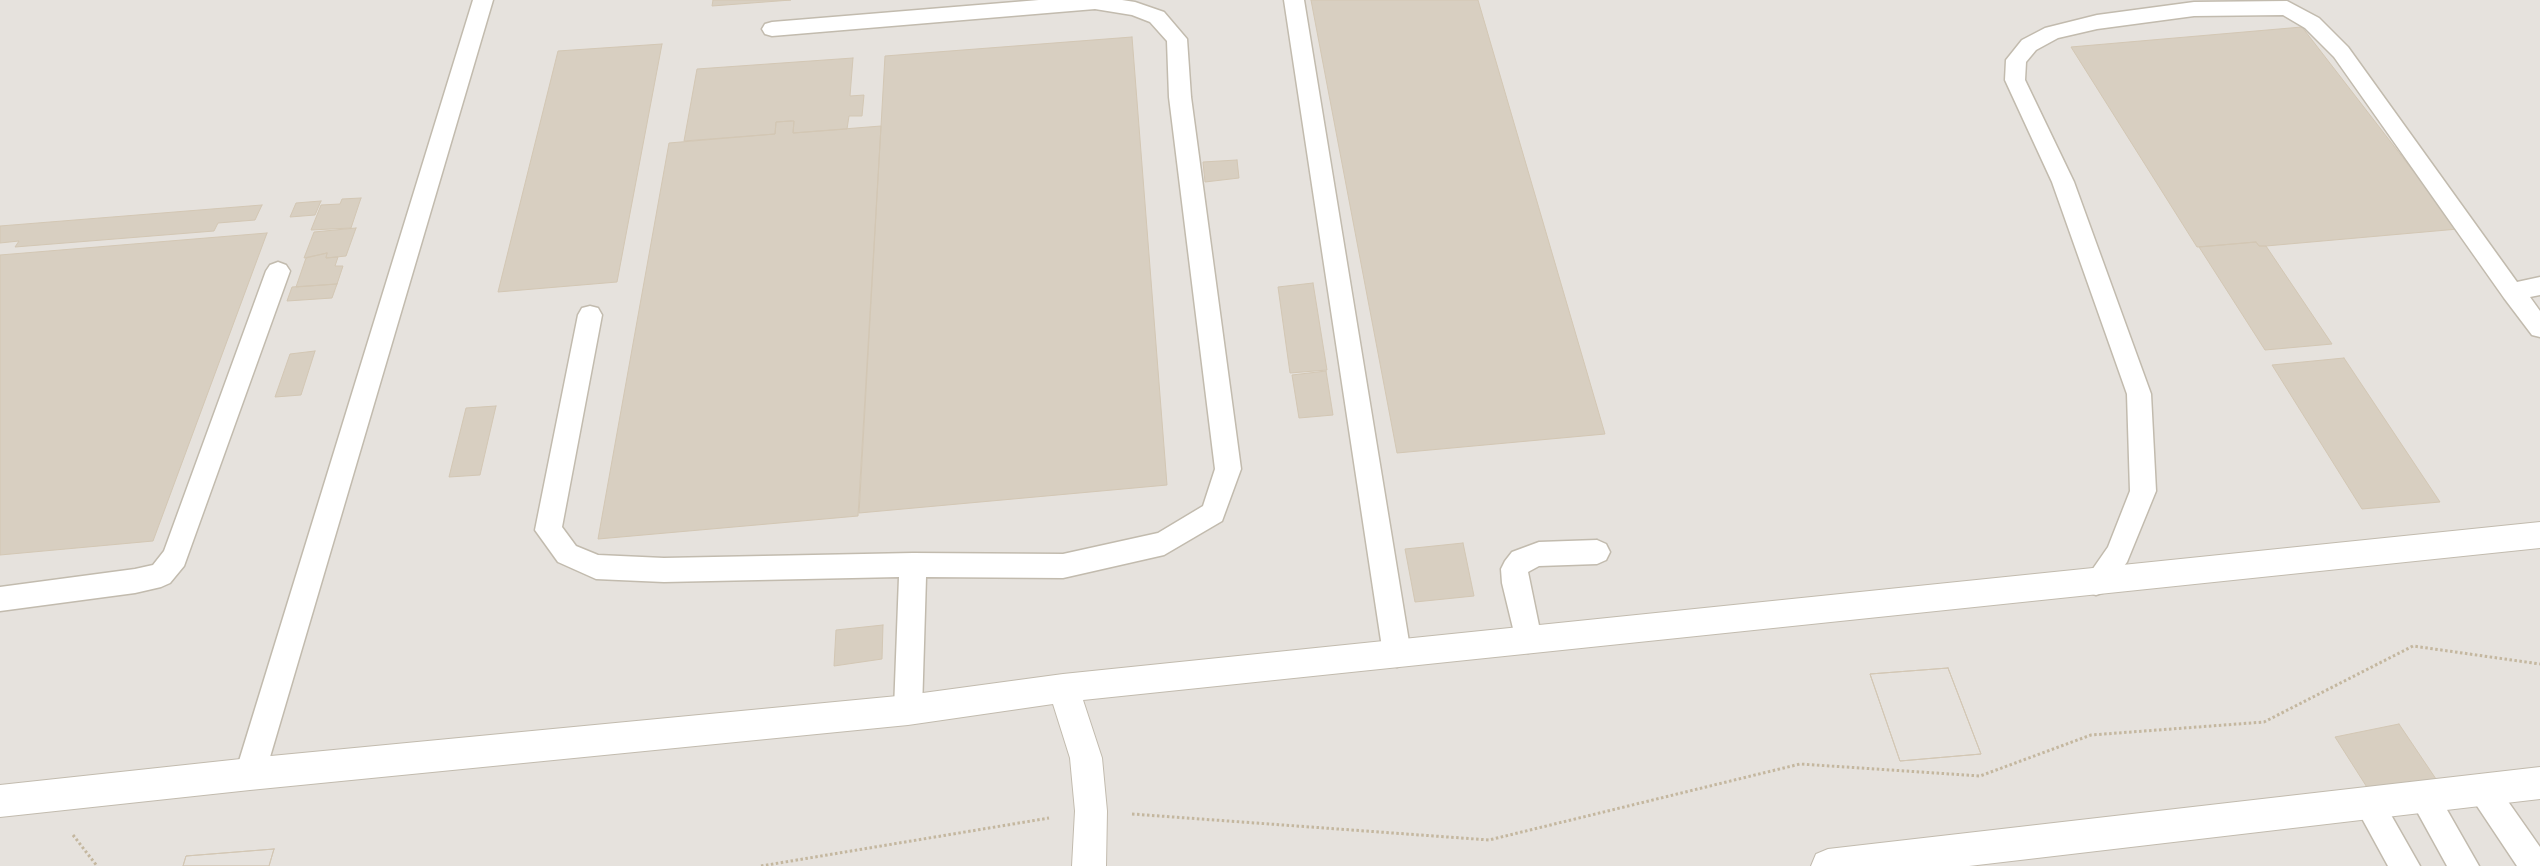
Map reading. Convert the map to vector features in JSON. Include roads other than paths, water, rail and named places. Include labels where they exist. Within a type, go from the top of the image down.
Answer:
[{"type":"street","points":[[0,801],[250,774],[908,710],[1063,688],[2540,535]]},
{"type":"street","points":[[1063,688],[1086,758],[1091,811],[1089,866]]},
{"type":"street","points":[[1841,865],[2540,783]]},
{"type":"lane","points":[[250,774],[483,0]]},
{"type":"lane","points":[[1294,0],[1397,654]]},
{"type":"lane","points":[[590,315],[548,530],[567,554],[596,567],[654,569],[913,565],[1063,566],[1164,543],[1213,513],[1228,469],[1180,97],[1177,39],[1157,17],[1135,8],[1095,2],[772,29]]},
{"type":"lane","points":[[2096,582],[2118,554],[2143,491],[2139,394],[2063,182],[2015,80],[2016,60],[2029,45],[2052,33],[2117,19],[2194,9],[2287,8],[2312,23],[2341,52],[2512,292],[2540,328]]},
{"type":"lane","points":[[0,599],[134,581],[161,575],[175,558],[278,271]]},
{"type":"lane","points":[[2512,292],[2540,286]]},
{"type":"lane","points":[[1528,640],[1515,583],[1514,569],[1522,560],[1539,554],[1597,552]]},
{"type":"lane","points":[[908,710],[913,565]]},
{"type":"lane","points":[[2482,790],[2535,866]]},
{"type":"lane","points":[[2424,796],[2464,866]]},
{"type":"lane","points":[[2368,802],[2405,866]]}]
